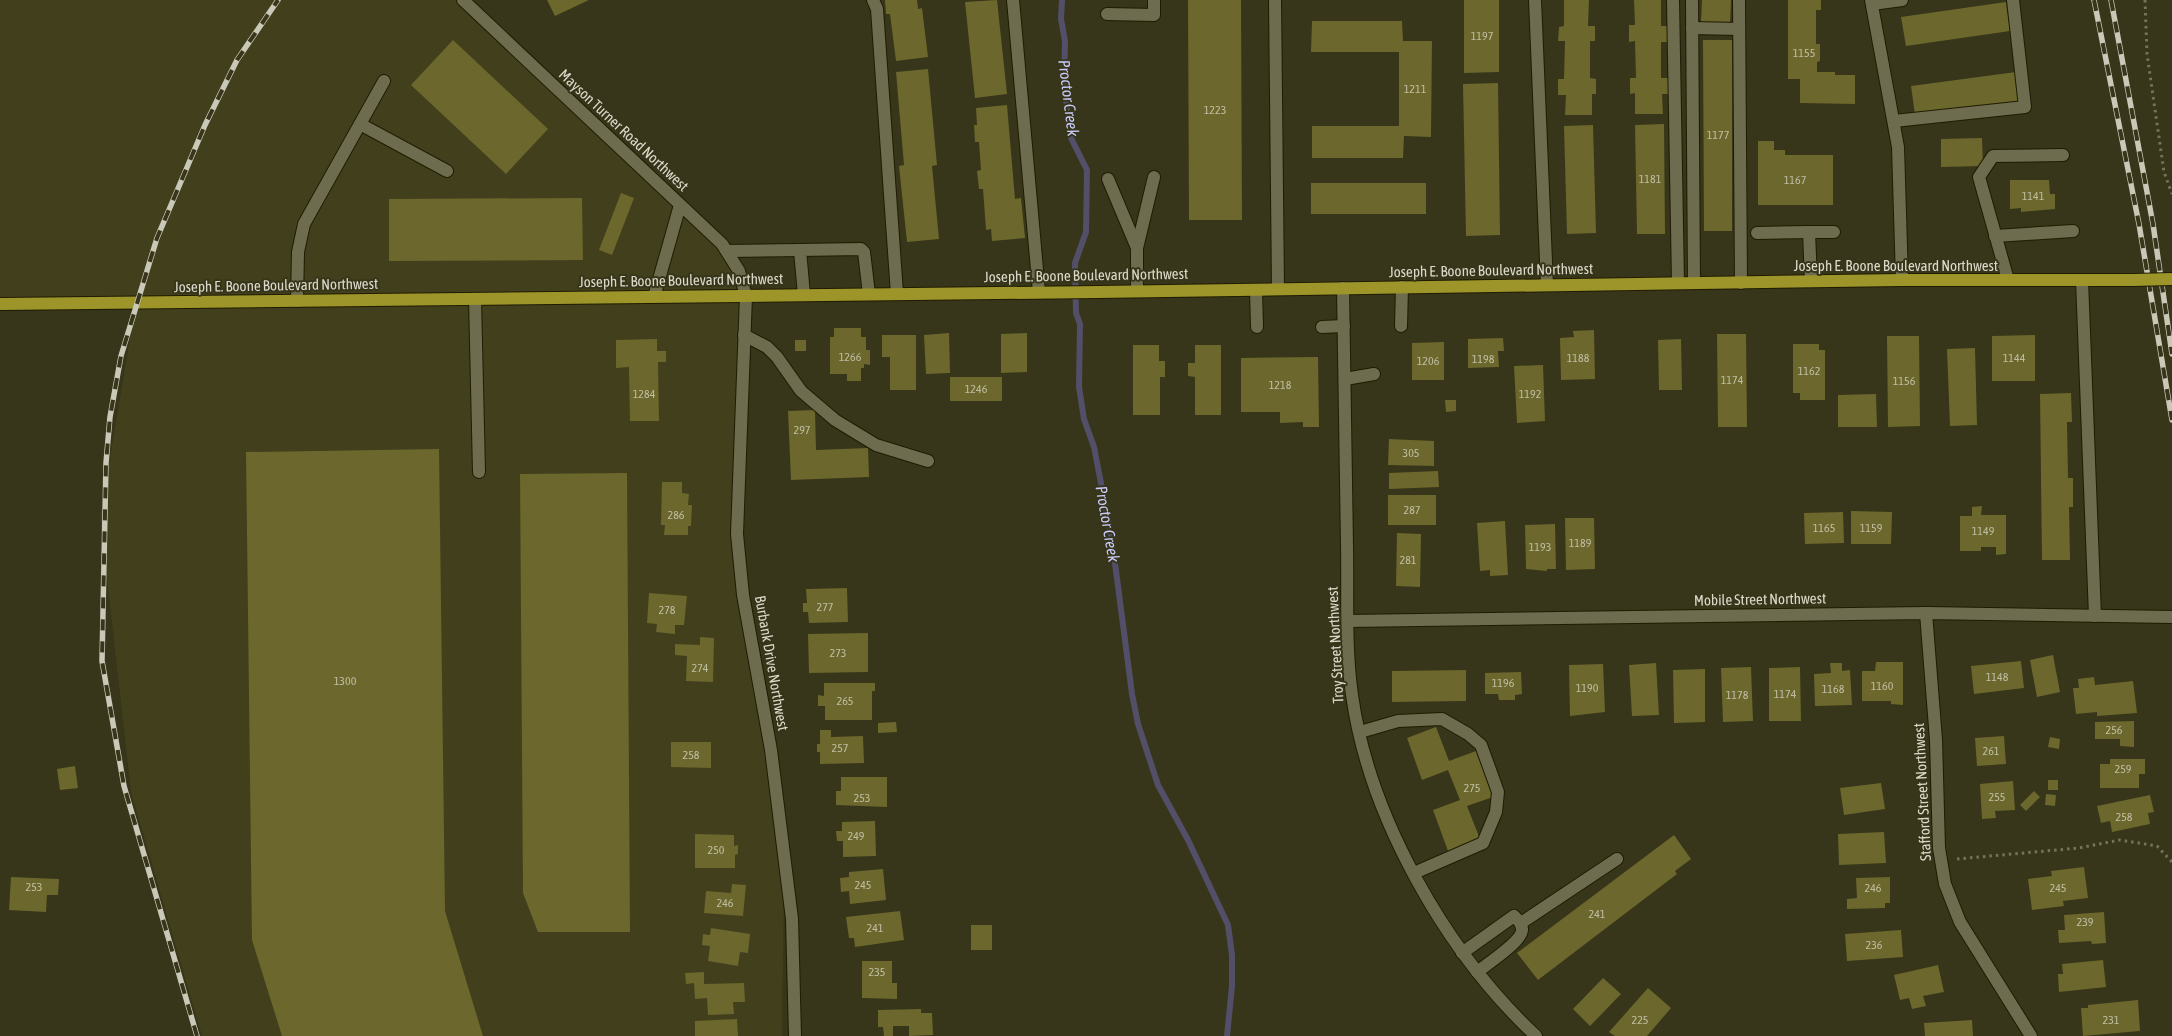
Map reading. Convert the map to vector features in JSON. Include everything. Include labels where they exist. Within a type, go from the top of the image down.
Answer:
[{"type":"main road","name":"Joseph E. Boone Boulevard Northwest","points":[[0,304],[1256,290],[1811,281],[2172,279]]},
{"type":"street","name":"Mayson Turner Road Northwest","points":[[462,0],[727,251],[739,270],[746,296]]},
{"type":"street","points":[[873,0],[877,9],[897,294]]},
{"type":"street","points":[[1013,0],[1039,292]]},
{"type":"street","points":[[1107,14],[1154,15],[1154,0]]},
{"type":"street","points":[[1275,0],[1278,289]]},
{"type":"street","points":[[1535,0],[1547,285]]},
{"type":"street","points":[[1673,0],[1678,283]]},
{"type":"street","points":[[1692,0],[1694,283]]},
{"type":"street","points":[[1739,0],[1741,282]]},
{"type":"street","points":[[1902,0],[1871,2],[1898,147],[1902,280]]},
{"type":"street","points":[[1894,121],[2025,107],[2013,0]]},
{"type":"street","points":[[1692,28],[1739,29]]},
{"type":"street","points":[[297,301],[298,252],[304,224],[384,81]]},
{"type":"street","points":[[360,124],[447,171]]},
{"type":"street","points":[[2008,280],[1979,177],[1993,156],[2063,155]]},
{"type":"street","points":[[1137,291],[1137,248],[1154,177]]},
{"type":"street","points":[[1108,179],[1137,248]]},
{"type":"street","points":[[654,297],[680,205]]},
{"type":"street","points":[[1995,236],[2073,231]]},
{"type":"street","points":[[1809,232],[1811,281]]},
{"type":"street","points":[[1757,233],[1834,232]]},
{"type":"street","points":[[727,251],[861,249],[864,252],[869,294]]},
{"type":"street","points":[[800,250],[804,295]]},
{"type":"street","points":[[2082,280],[2095,616]]},
{"type":"street","points":[[1401,326],[1402,287]]},
{"type":"street","name":"Troy Street Northwest","points":[[1344,288],[1348,621],[1352,694],[1366,760],[1386,815],[1428,901],[1462,953],[1477,972],[1514,1015],[1536,1036]]},
{"type":"street","points":[[1256,290],[1257,327]]},
{"type":"street","name":"Burbank Drive Northwest","points":[[746,296],[736,534],[743,595],[771,750],[792,919],[795,1036]]},
{"type":"street","points":[[475,299],[479,472]]},
{"type":"street","points":[[1322,327],[1344,326]]},
{"type":"street","points":[[744,335],[767,347],[777,357],[801,391],[835,420],[876,444],[928,461]]},
{"type":"street","points":[[1345,379],[1374,374]]},
{"type":"street","name":"Mobile Street Northwest","points":[[1348,621],[1926,613],[2172,617]]},
{"type":"street","name":"Stafford Street Northwest","points":[[1926,613],[1936,740],[1941,860],[1944,884],[1960,922],[2031,1036]]},
{"type":"street","points":[[1360,732],[1398,721],[1442,720],[1468,734],[1481,745],[1498,792],[1496,812],[1483,843],[1414,873]]},
{"type":"street","points":[[1521,923],[1617,859]]},
{"type":"street","points":[[1462,953],[1514,916],[1521,923],[1523,931],[1518,939],[1477,972]]},
{"type":"path","points":[[2145,0],[2147,54],[2164,172],[2172,194]]},
{"type":"path","points":[[1941,860],[2079,848],[2120,840],[2158,846],[2172,862]]},
{"type":"shaded area","points":[[0,0],[459,0],[742,272],[738,565],[784,885],[782,1036],[202,1036],[131,792],[100,517],[137,297],[0,299]]},
{"type":"building","points":[[547,0],[589,0],[555,16]]},
{"type":"building","points":[[885,0],[917,0],[918,9],[922,8],[928,57],[896,61],[890,14],[886,14]]},
{"type":"building","points":[[997,0],[1007,94],[975,98],[965,2]]},
{"type":"building","points":[[1188,0],[1241,0],[1242,220],[1189,220]]},
{"type":"building","points":[[1464,0],[1499,0],[1499,72],[1464,73]]},
{"type":"building","points":[[1564,0],[1589,0],[1588,26],[1595,26],[1595,41],[1590,41],[1590,78],[1596,79],[1596,94],[1592,94],[1592,115],[1565,115],[1566,95],[1558,95],[1558,79],[1564,79],[1565,41],[1558,41],[1559,27],[1564,26]]},
{"type":"building","points":[[1634,0],[1661,0],[1661,26],[1667,26],[1667,42],[1661,42],[1661,78],[1668,78],[1668,94],[1662,94],[1663,114],[1635,114],[1635,93],[1630,94],[1630,78],[1636,78],[1635,41],[1629,42],[1629,25],[1635,25]]},
{"type":"building","points":[[1702,0],[1731,0],[1730,24],[1701,23]]},
{"type":"building","points":[[1788,0],[1821,0],[1821,10],[1816,10],[1816,44],[1820,44],[1820,61],[1817,62],[1817,72],[1835,72],[1835,75],[1855,75],[1855,104],[1800,103],[1800,79],[1788,79]]},
{"type":"building","points":[[2006,2],[2010,31],[1906,46],[1901,17]]},
{"type":"building","points":[[1312,21],[1402,21],[1403,41],[1432,41],[1431,137],[1404,136],[1403,158],[1312,158],[1312,126],[1399,126],[1399,52],[1311,52]]},
{"type":"building","points":[[453,40],[548,129],[506,174],[411,85]]},
{"type":"building","points":[[1703,40],[1732,40],[1732,231],[1704,231]]},
{"type":"building","points":[[928,69],[937,165],[932,166],[939,239],[907,242],[899,166],[904,165],[896,72]]},
{"type":"building","points":[[2016,72],[2020,101],[1915,115],[1911,86]]},
{"type":"building","points":[[1498,83],[1500,235],[1466,236],[1463,84]]},
{"type":"building","points":[[1007,105],[1015,199],[1021,198],[1025,238],[992,241],[991,229],[986,230],[983,189],[979,189],[977,171],[981,170],[979,142],[975,142],[974,125],[977,125],[976,108]]},
{"type":"building","points":[[1664,124],[1665,234],[1637,234],[1635,125]]},
{"type":"building","points":[[1593,125],[1596,233],[1567,234],[1564,126]]},
{"type":"building","points":[[1982,138],[1983,166],[1941,167],[1941,139]]},
{"type":"building","points":[[1758,141],[1774,141],[1774,150],[1785,150],[1785,155],[1833,155],[1833,205],[1758,205]]},
{"type":"building","points":[[2010,180],[2049,180],[2050,194],[2055,194],[2055,209],[2021,212],[2021,208],[2010,209]]},
{"type":"building","points":[[1311,183],[1426,183],[1426,214],[1311,214]]},
{"type":"building","points":[[621,193],[634,198],[612,255],[599,250]]},
{"type":"building","points":[[582,198],[583,260],[389,261],[389,199]]},
{"type":"building","points":[[834,328],[861,328],[861,337],[866,337],[866,350],[870,350],[870,365],[864,364],[864,368],[861,368],[861,381],[847,381],[847,374],[830,374],[830,337],[834,337]]},
{"type":"building","points":[[1594,330],[1595,379],[1561,380],[1560,338],[1574,337],[1573,331]]},
{"type":"building","points":[[949,333],[950,373],[926,374],[924,335]]},
{"type":"building","points":[[1027,333],[1027,372],[1001,373],[1001,334]]},
{"type":"building","points":[[1717,334],[1746,334],[1747,427],[1718,427]]},
{"type":"building","points":[[882,335],[916,335],[916,390],[890,390],[890,357],[882,357]]},
{"type":"building","points":[[2035,335],[2035,381],[1992,381],[1992,336]]},
{"type":"building","points":[[1887,336],[1919,336],[1920,426],[1888,427]]},
{"type":"building","points":[[1503,338],[1504,351],[1498,351],[1499,367],[1468,368],[1468,339]]},
{"type":"building","points":[[657,339],[657,351],[666,351],[666,362],[658,362],[659,421],[630,421],[629,367],[616,368],[616,340]]},
{"type":"building","points":[[1681,339],[1682,390],[1659,390],[1658,340]]},
{"type":"building","points":[[795,340],[806,340],[806,351],[795,351]]},
{"type":"building","points":[[1444,342],[1444,380],[1412,380],[1412,343]]},
{"type":"building","points":[[1793,344],[1819,344],[1819,350],[1825,350],[1825,400],[1800,400],[1800,393],[1793,393]]},
{"type":"building","points":[[1133,345],[1159,345],[1159,361],[1165,361],[1165,377],[1160,377],[1160,415],[1133,415]]},
{"type":"building","points":[[1195,345],[1221,345],[1221,415],[1195,415],[1195,377],[1188,376],[1188,363],[1195,363]]},
{"type":"building","points":[[1975,348],[1977,425],[1950,426],[1947,349]]},
{"type":"building","points":[[1318,357],[1319,427],[1303,427],[1303,422],[1280,423],[1280,412],[1241,412],[1241,358]]},
{"type":"building","points":[[1543,365],[1545,421],[1517,423],[1514,366]]},
{"type":"building","points":[[950,377],[1002,377],[1002,401],[950,401]]},
{"type":"building","points":[[2071,393],[2072,422],[2067,422],[2068,478],[2073,478],[2073,507],[2069,507],[2070,560],[2042,560],[2040,394]]},
{"type":"building","points":[[1876,394],[1877,427],[1838,427],[1838,395]]},
{"type":"building","points":[[1445,400],[1456,400],[1456,411],[1446,412]]},
{"type":"building","points":[[815,410],[816,450],[868,448],[869,477],[791,480],[788,411]]},
{"type":"building","points":[[1389,439],[1434,441],[1434,466],[1388,465]]},
{"type":"building","points":[[439,449],[445,911],[483,1036],[282,1036],[252,940],[246,452]]},
{"type":"building","points":[[1438,471],[1439,487],[1389,489],[1389,473]]},
{"type":"building","points":[[627,473],[630,932],[538,932],[523,893],[520,474]]},
{"type":"building","points":[[662,482],[682,482],[682,493],[689,494],[688,505],[692,505],[691,526],[688,526],[688,535],[664,535],[665,525],[661,525]]},
{"type":"building","points":[[1388,495],[1436,495],[1436,525],[1388,525]]},
{"type":"building","points":[[1982,506],[1981,515],[2006,515],[2006,554],[1996,555],[1996,547],[1981,547],[1981,551],[1960,551],[1960,516],[1972,516],[1972,507]]},
{"type":"building","points":[[1851,511],[1892,512],[1891,544],[1851,544]]},
{"type":"building","points":[[1843,512],[1844,543],[1805,544],[1804,513]]},
{"type":"building","points":[[1565,518],[1594,518],[1595,569],[1566,570]]},
{"type":"building","points":[[1505,521],[1508,575],[1490,576],[1490,570],[1480,571],[1477,523]]},
{"type":"building","points":[[1555,524],[1556,569],[1547,569],[1547,571],[1526,569],[1525,525]]},
{"type":"building","points":[[1397,533],[1421,534],[1420,587],[1396,586]]},
{"type":"building","points":[[847,588],[848,622],[809,623],[808,612],[803,612],[803,603],[807,603],[806,589]]},
{"type":"building","points":[[649,593],[687,596],[684,625],[675,625],[675,634],[656,632],[657,624],[647,623]]},
{"type":"building","points":[[868,633],[868,672],[809,673],[808,634]]},
{"type":"building","points":[[700,637],[714,638],[713,682],[686,681],[687,656],[675,655],[675,644],[700,645]]},
{"type":"building","points":[[2053,655],[2060,692],[2037,697],[2030,660]]},
{"type":"building","points":[[2021,661],[2024,688],[1974,694],[1971,666]]},
{"type":"building","points":[[1876,662],[1903,662],[1903,705],[1891,704],[1891,701],[1862,701],[1862,671],[1875,671]]},
{"type":"building","points":[[1656,663],[1659,715],[1632,716],[1629,665]]},
{"type":"building","points":[[1830,663],[1842,663],[1842,671],[1850,670],[1852,705],[1815,706],[1814,674],[1831,673]]},
{"type":"building","points":[[1603,664],[1605,712],[1570,716],[1569,665]]},
{"type":"building","points":[[1751,667],[1753,721],[1723,722],[1721,668]]},
{"type":"building","points":[[1800,667],[1801,721],[1769,721],[1769,668]]},
{"type":"building","points":[[1705,669],[1705,722],[1674,723],[1673,670]]},
{"type":"building","points":[[1466,670],[1466,701],[1392,702],[1392,671]]},
{"type":"building","points":[[1521,672],[1522,694],[1515,695],[1515,700],[1499,700],[1498,694],[1485,694],[1485,673]]},
{"type":"building","points":[[2094,677],[2095,685],[2133,681],[2137,713],[2097,716],[2097,712],[2076,714],[2073,688],[2079,688],[2078,679]]},
{"type":"building","points":[[824,683],[875,683],[875,691],[872,691],[872,720],[825,720],[825,706],[818,706],[818,695],[824,696]]},
{"type":"building","points":[[2134,721],[2134,747],[2120,746],[2120,739],[2095,739],[2095,722]]},
{"type":"building","points":[[896,722],[897,732],[878,733],[878,723]]},
{"type":"building","points":[[1436,727],[1449,761],[1476,751],[1493,797],[1467,806],[1480,839],[1448,851],[1433,810],[1460,800],[1448,770],[1422,780],[1407,738]]},
{"type":"building","points":[[820,730],[831,730],[831,737],[863,736],[864,763],[820,764],[820,752],[817,752],[817,744],[820,744]]},
{"type":"building","points":[[2004,736],[2006,764],[1977,766],[1975,738]]},
{"type":"building","points":[[2050,737],[2060,739],[2059,749],[2048,747]]},
{"type":"building","points":[[671,742],[711,742],[711,768],[671,767]]},
{"type":"building","points":[[2110,759],[2145,759],[2145,774],[2139,774],[2139,788],[2100,788],[2100,764],[2110,764]]},
{"type":"building","points":[[75,766],[78,788],[60,790],[57,769]]},
{"type":"building","points":[[841,777],[887,777],[887,807],[836,805],[836,791],[841,791]]},
{"type":"building","points":[[2048,780],[2058,780],[2058,790],[2048,790]]},
{"type":"building","points":[[2013,781],[2015,810],[1995,811],[1996,818],[1982,819],[1980,784]]},
{"type":"building","points":[[1881,783],[1885,809],[1844,815],[1840,788]]},
{"type":"building","points":[[2034,791],[2040,797],[2026,811],[2020,805]]},
{"type":"building","points":[[2046,794],[2056,795],[2055,806],[2045,805]]},
{"type":"building","points":[[2150,795],[2154,812],[2148,813],[2150,824],[2112,832],[2110,821],[2101,823],[2097,806]]},
{"type":"building","points":[[875,821],[876,856],[843,857],[843,841],[837,841],[836,831],[842,831],[842,822]]},
{"type":"building","points":[[1884,832],[1886,863],[1839,865],[1838,834]]},
{"type":"building","points":[[695,834],[734,835],[734,846],[738,845],[738,854],[735,855],[735,868],[695,868]]},
{"type":"building","points":[[1674,835],[1691,859],[1675,871],[1677,874],[1538,980],[1517,953]]},
{"type":"building","points":[[2084,867],[2088,898],[2063,901],[2064,906],[2032,910],[2028,879],[2052,876],[2051,871]]},
{"type":"building","points":[[883,869],[886,900],[850,904],[849,891],[841,892],[840,878],[849,877],[849,872]]},
{"type":"building","points":[[11,877],[59,879],[58,895],[47,895],[46,912],[9,910]]},
{"type":"building","points":[[1890,877],[1890,903],[1885,903],[1885,908],[1847,909],[1847,899],[1857,898],[1856,878]]},
{"type":"building","points":[[732,884],[746,885],[743,916],[704,913],[706,891],[731,893]]},
{"type":"building","points":[[900,911],[904,940],[855,947],[854,938],[849,938],[846,917]]},
{"type":"building","points":[[2104,912],[2106,943],[2092,944],[2091,941],[2059,943],[2058,930],[2065,930],[2064,915]]},
{"type":"building","points":[[971,925],[992,925],[992,950],[971,950]]},
{"type":"building","points":[[711,928],[750,934],[748,953],[740,952],[738,966],[708,961],[710,946],[702,945],[703,934],[710,935]]},
{"type":"building","points":[[1901,930],[1903,957],[1847,961],[1845,934]]},
{"type":"building","points":[[2103,960],[2106,987],[2059,992],[2058,974],[2063,974],[2062,964]]},
{"type":"building","points":[[862,961],[892,961],[892,983],[897,983],[897,999],[862,998]]},
{"type":"building","points":[[1938,965],[1944,992],[1923,996],[1926,1006],[1912,1009],[1909,998],[1900,1000],[1894,975]]},
{"type":"building","points":[[704,972],[704,984],[744,983],[745,1002],[733,1002],[734,1014],[708,1015],[707,998],[695,999],[694,983],[686,984],[685,973]]},
{"type":"building","points":[[1603,978],[1621,994],[1590,1026],[1573,1009]]},
{"type":"building","points":[[1648,988],[1671,1008],[1647,1036],[1615,1036],[1609,1032]]},
{"type":"building","points":[[2138,1000],[2140,1031],[2083,1036],[2081,1008],[2088,1008],[2088,1005]]},
{"type":"building","points":[[921,1009],[921,1013],[932,1013],[933,1035],[909,1036],[909,1026],[893,1026],[893,1036],[884,1036],[883,1027],[878,1027],[878,1010]]},
{"type":"building","points":[[737,1019],[738,1036],[695,1036],[695,1021]]},
{"type":"building","points":[[1972,1020],[1973,1036],[1925,1036],[1924,1023]]},
{"type":"waterway","name":"Proctor Creek","points":[[1062,0],[1061,19],[1065,41],[1064,81],[1070,136],[1087,170],[1086,232],[1075,263],[1076,313],[1080,324],[1079,387],[1084,419],[1094,447],[1112,540],[1132,694],[1138,724],[1158,785],[1188,840],[1228,925],[1232,955],[1232,986],[1227,1036]]},
{"type":"railway","points":[[197,1036],[124,786],[102,661],[106,463],[110,417],[121,356],[157,238],[205,125],[237,60],[278,0]]},
{"type":"railway","points":[[2094,0],[2139,224],[2172,420]]},
{"type":"railway","points":[[2111,0],[2153,224],[2172,354]]}]
